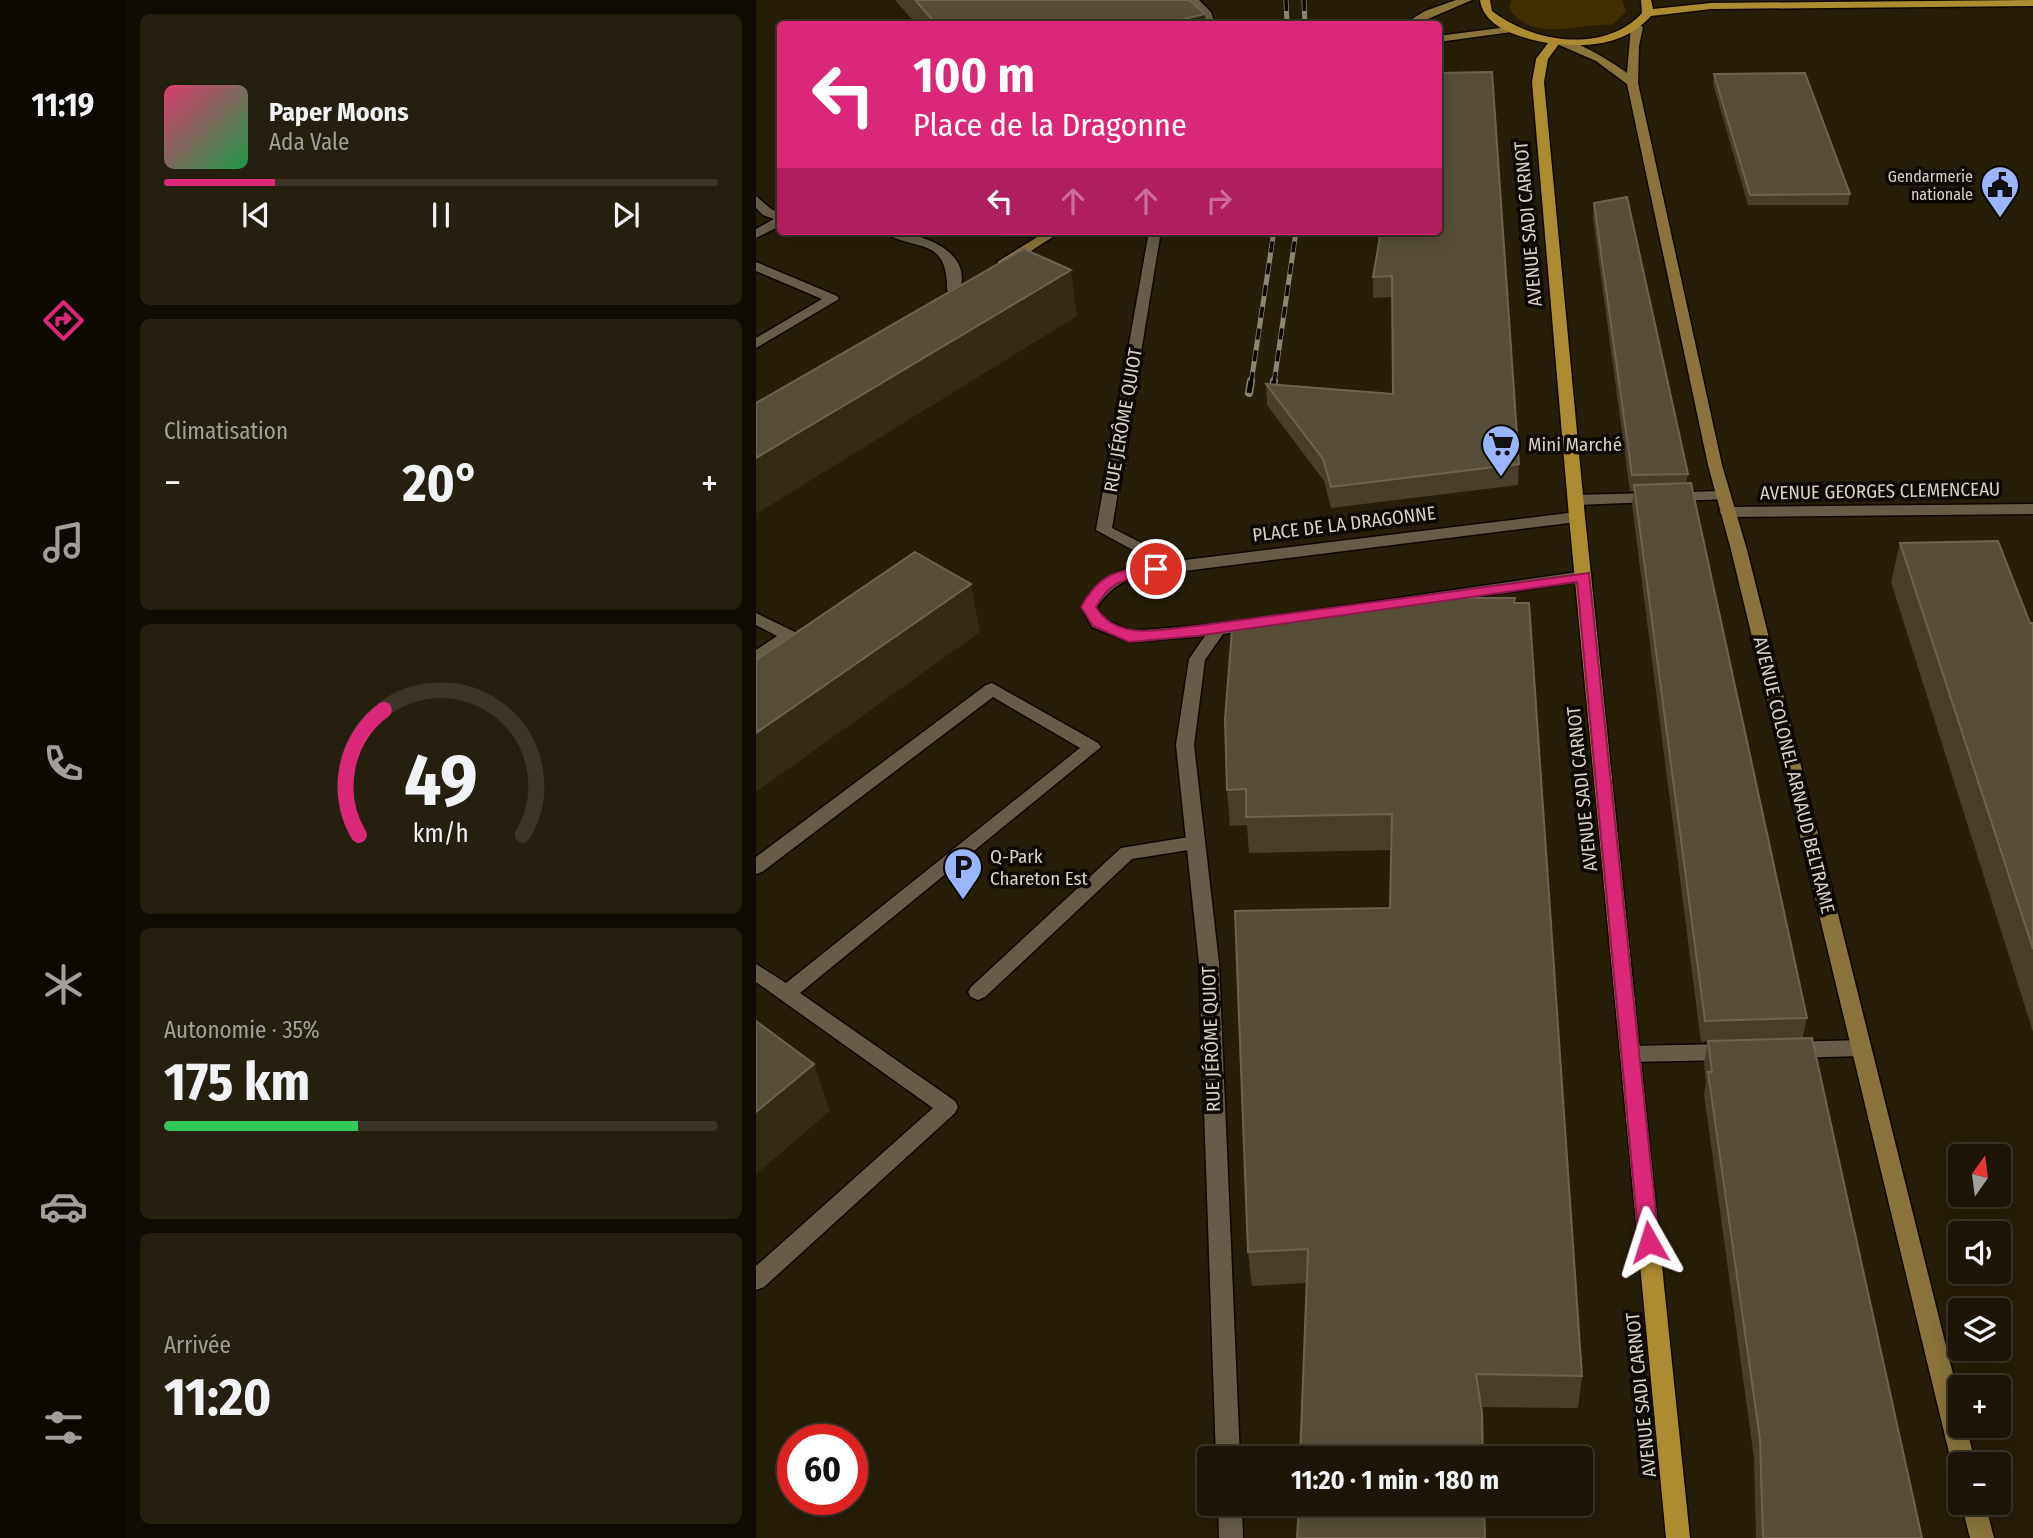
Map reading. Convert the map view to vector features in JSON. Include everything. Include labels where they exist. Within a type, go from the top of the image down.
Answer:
[{"type":"main road","points":[[1414,21],[1467,0]]},
{"type":"main road","points":[[1486,0],[1487,12],[1507,30]]},
{"type":"main road","points":[[1646,0],[1648,13]]},
{"type":"main road","points":[[1556,41],[1602,39],[1637,27],[1648,13],[1711,6],[2033,3]]},
{"type":"main road","name":"AVENUE COLONEL ARNAUD BELTRAME","points":[[1637,27],[1633,46],[1632,83],[1725,504],[1739,550],[1961,1452]]},
{"type":"main road","points":[[1442,38],[1507,30],[1556,41],[1600,59],[1632,83]]},
{"type":"main road","name":"AVENUE SADI CARNOT","points":[[1556,41],[1543,53],[1538,82],[1577,517],[1678,1538]]},
{"type":"main road","points":[[990,269],[1049,235]]},
{"type":"main road","points":[[1976,1515],[1982,1538]]},
{"type":"street","points":[[1193,0],[1206,12],[1209,21]]},
{"type":"street","points":[[756,200],[767,212],[777,217]]},
{"type":"street","points":[[756,234],[777,221]]},
{"type":"street","points":[[903,235],[914,238],[945,256],[954,272],[955,290]]},
{"type":"street","name":"RUE JÉRÔME QUIOT","points":[[1153,235],[1104,530],[1175,566]]},
{"type":"street","points":[[756,266],[832,299],[756,344]]},
{"type":"street","name":"AVENUE GEORGES CLEMENCEAU","points":[[1576,500],[2033,509]]},
{"type":"street","name":"PLACE DE LA DRAGONNE","points":[[1218,629],[1129,637],[1098,623],[1088,607],[1098,590],[1117,576],[1175,566],[1577,517]]},
{"type":"street","points":[[1218,629],[1584,576]]},
{"type":"street","points":[[756,618],[789,636],[756,658]]},
{"type":"street","name":"RUE JÉRÔME QUIOT","points":[[1218,629],[1196,659],[1185,745],[1209,963],[1228,1446]]},
{"type":"street","points":[[756,867],[992,689],[1092,747],[785,994]]},
{"type":"street","points":[[978,992],[1127,853],[1195,843]]},
{"type":"street","points":[[756,972],[948,1107],[756,1280]]},
{"type":"street","points":[[1630,1054],[1860,1048]]},
{"type":"street","points":[[1230,1516],[1231,1538]]},
{"type":"shaded area","points":[[1511,0],[1622,0],[1626,12],[1612,25],[1543,29],[1530,26],[1519,19],[1509,8]]},
{"type":"building","points":[[915,0],[1189,0],[1205,14],[1176,21],[933,21]]},
{"type":"building","points":[[1492,72],[1519,464],[1331,487],[1323,459],[1266,384],[1393,394],[1392,276],[1373,277],[1380,235],[1442,235],[1442,73]]},
{"type":"building","points":[[1805,73],[1850,194],[1750,195],[1714,74]]},
{"type":"building","points":[[1627,197],[1688,474],[1632,475],[1594,203]]},
{"type":"building","points":[[1024,249],[1071,270],[756,458],[756,403]]},
{"type":"building","points":[[1691,483],[1807,1018],[1705,1021],[1634,485]]},
{"type":"building","points":[[1998,541],[2030,623],[2033,623],[2033,949],[1900,543]]},
{"type":"building","points":[[915,552],[971,584],[756,733],[756,660]]},
{"type":"building","points":[[1452,598],[1515,598],[1514,603],[1529,603],[1582,1376],[1476,1374],[1482,1413],[1483,1446],[1300,1446],[1308,1249],[1248,1252],[1235,911],[1390,908],[1392,814],[1246,817],[1246,789],[1227,790],[1225,719],[1232,630]]},
{"type":"building","points":[[756,1021],[814,1064],[756,1112]]},
{"type":"building","points":[[1812,1038],[1922,1538],[1763,1538],[1760,1439],[1708,1072],[1712,1072],[1708,1041]]},
{"type":"building","points":[[1298,1516],[1484,1516],[1485,1538],[1297,1538]]},
{"type":"railway","points":[[1286,0],[1287,21]]},
{"type":"railway","points":[[1304,0],[1305,21]]},
{"type":"railway","points":[[1251,383],[1273,235]]},
{"type":"railway","points":[[1274,383],[1295,235]]},
{"type":"railway","points":[[1249,393],[1251,381]]},
{"type":"railway","points":[[1272,394],[1274,381]]},
{"type":"place","name":"Gendarmerie nationale","points":[[2000,219]]},
{"type":"place","name":"Mini Marché","points":[[1501,478]]},
{"type":"place","name":"Q-Park Chareton Est","points":[[963,901]]},
{"type":"route","points":[[1156,569],[1117,576],[1098,590],[1088,607],[1098,623],[1129,637],[1218,629],[1584,576],[1649,1242]]}]
